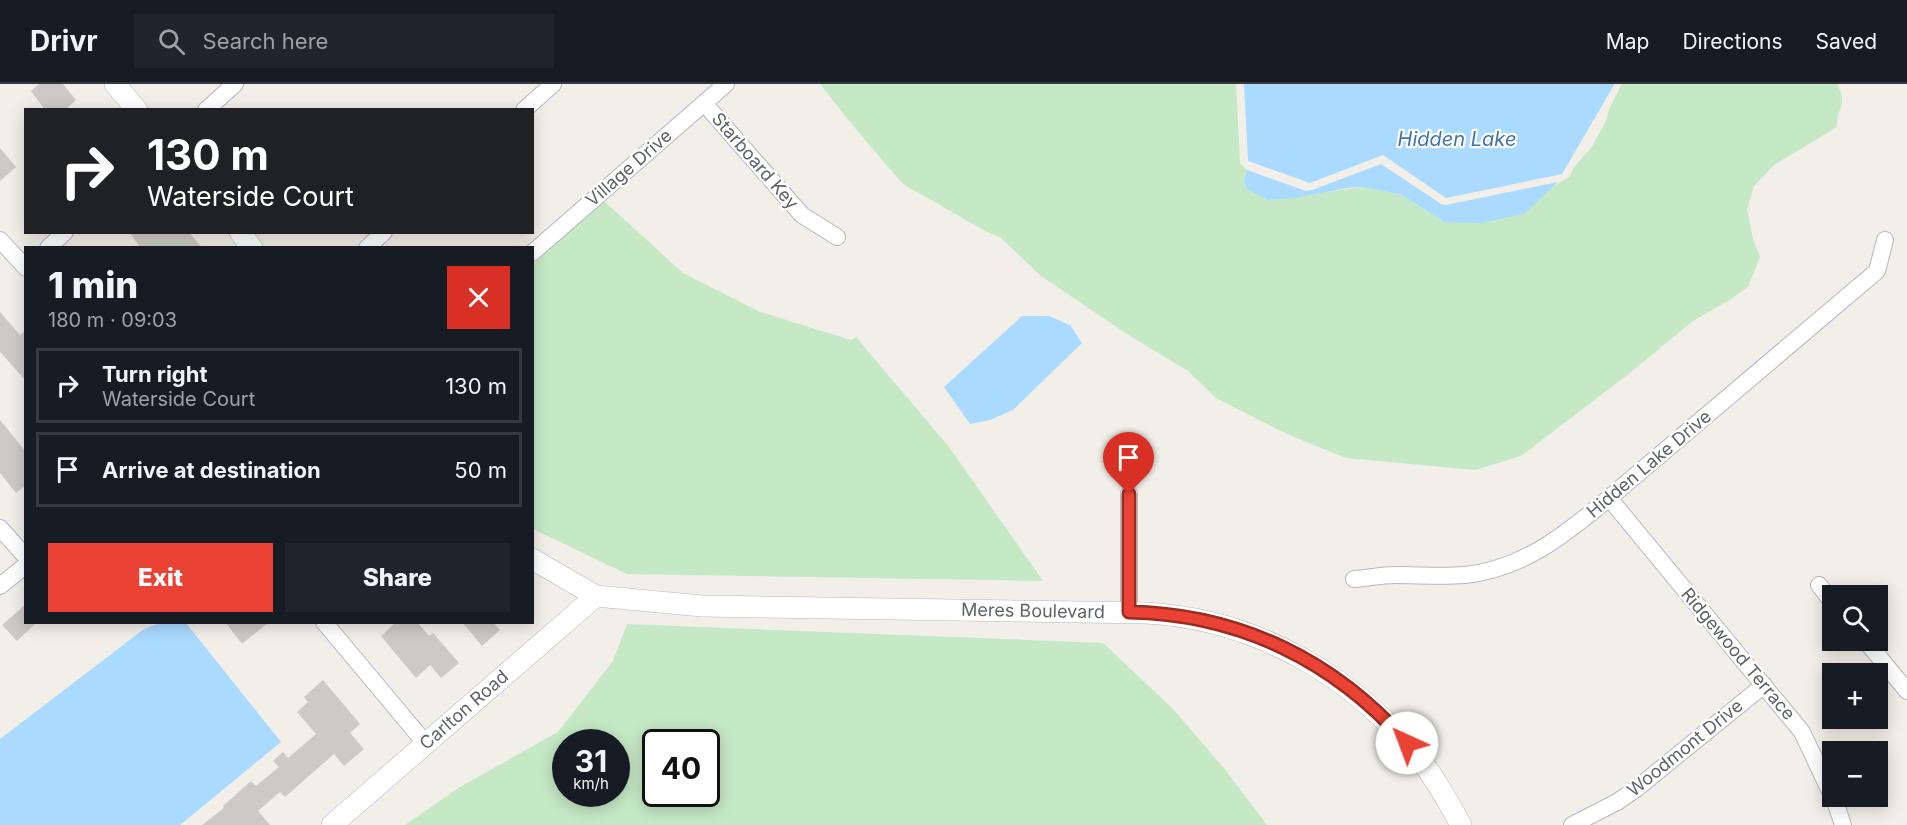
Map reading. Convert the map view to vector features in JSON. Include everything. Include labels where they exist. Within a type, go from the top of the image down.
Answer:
[{"type":"street","points":[[116,84],[135,108]]},
{"type":"street","points":[[208,108],[236,84]]},
{"type":"street","points":[[526,108],[553,84]]},
{"type":"street","name":"Village Drive","points":[[534,251],[726,84]]},
{"type":"street","name":"Starboard Key","points":[[704,103],[801,215],[837,237]]},
{"type":"street","points":[[50,246],[63,234]]},
{"type":"street","points":[[369,246],[382,234]]},
{"type":"street","points":[[0,240],[24,266]]},
{"type":"street","name":"Hidden Lake Drive","points":[[1354,579],[1392,575],[1465,575],[1505,567],[1545,548],[1609,498],[1877,271],[1885,240]]},
{"type":"street","points":[[1129,494],[1129,612]]},
{"type":"street","name":"Ridgewood Terrace","points":[[1609,498],[1802,732],[1836,804],[1843,825]]},
{"type":"street","points":[[0,528],[24,555]]},
{"type":"street","name":"Meres Boulevard","points":[[534,560],[596,596],[659,603],[702,606],[1129,612],[1179,615],[1210,621],[1262,638],[1315,665],[1365,701],[1397,732],[1435,780],[1461,825]]},
{"type":"street","points":[[0,586],[24,566]]},
{"type":"street","points":[[1819,585],[1822,589]]},
{"type":"street","name":"Carlton Road","points":[[332,825],[596,596]]},
{"type":"street","points":[[326,624],[426,744]]},
{"type":"street","points":[[1873,651],[1907,692]]},
{"type":"street","name":"Woodmont Drive","points":[[1572,825],[1617,802],[1648,781],[1764,685]]},
{"type":"street","points":[[1601,809],[1609,825]]},
{"type":"green space","points":[[820,84],[1236,84],[1240,163],[1247,170],[1244,181],[1268,200],[1363,187],[1402,195],[1444,222],[1552,187],[1569,177],[1574,167],[1591,148],[1622,84],[1837,84],[1842,102],[1837,127],[1774,165],[1754,186],[1747,209],[1753,239],[1760,257],[1748,287],[1693,321],[1631,372],[1521,456],[1475,470],[1346,458],[1287,434],[1216,398],[1188,371],[1127,334],[1041,276],[1000,237],[987,232],[903,184]]},
{"type":"green space","points":[[604,201],[683,273],[760,312],[851,340],[856,337],[949,447],[1043,581],[627,574],[534,529],[534,263]]},
{"type":"green space","points":[[627,624],[1103,643],[1173,709],[1223,767],[1267,825],[405,825],[460,787],[552,735],[552,807],[630,807],[630,729],[560,729],[613,661]]},
{"type":"water","name":"Hidden Lake","points":[[1244,84],[1614,85],[1562,174],[1446,198],[1383,155],[1310,183],[1248,161]]},
{"type":"water","points":[[1381,164],[1441,204],[1446,205],[1558,182],[1524,214],[1481,223],[1444,222],[1402,195],[1363,187],[1268,200],[1247,189],[1244,181],[1247,170],[1306,191]]},
{"type":"water","points":[[1022,316],[1049,316],[1070,325],[1082,343],[1013,410],[990,420],[970,424],[944,387]]},
{"type":"water","points":[[157,624],[187,624],[281,742],[180,825],[0,825],[0,739],[144,629]]},
{"type":"building","points":[[39,84],[63,84],[76,100],[67,108],[44,108],[31,91]]},
{"type":"building","points":[[0,148],[16,167],[0,181]]},
{"type":"building","points":[[130,234],[191,234],[200,246],[140,246]]},
{"type":"building","points":[[0,312],[20,335],[24,332],[24,379],[0,352]]},
{"type":"building","points":[[0,420],[24,450],[24,487],[16,493],[0,473]]},
{"type":"building","points":[[24,606],[24,624],[35,624],[17,641],[2,625]]},
{"type":"building","points":[[227,624],[267,624],[242,644]]},
{"type":"building","points":[[394,624],[419,624],[429,636],[433,633],[459,663],[441,678],[430,665],[416,678],[381,636]]},
{"type":"building","points":[[464,624],[495,624],[500,630],[482,646]]},
{"type":"building","points":[[323,680],[360,724],[350,733],[364,749],[344,766],[334,754],[285,797],[280,792],[258,811],[270,825],[202,825],[224,808],[223,806],[251,781],[256,786],[279,767],[273,761],[283,752],[288,758],[316,734],[297,712],[308,702],[304,697]]},
{"type":"route","points":[[1129,494],[1129,612],[1179,615],[1210,621],[1262,638],[1284,648],[1329,674],[1358,696],[1407,743]]}]
